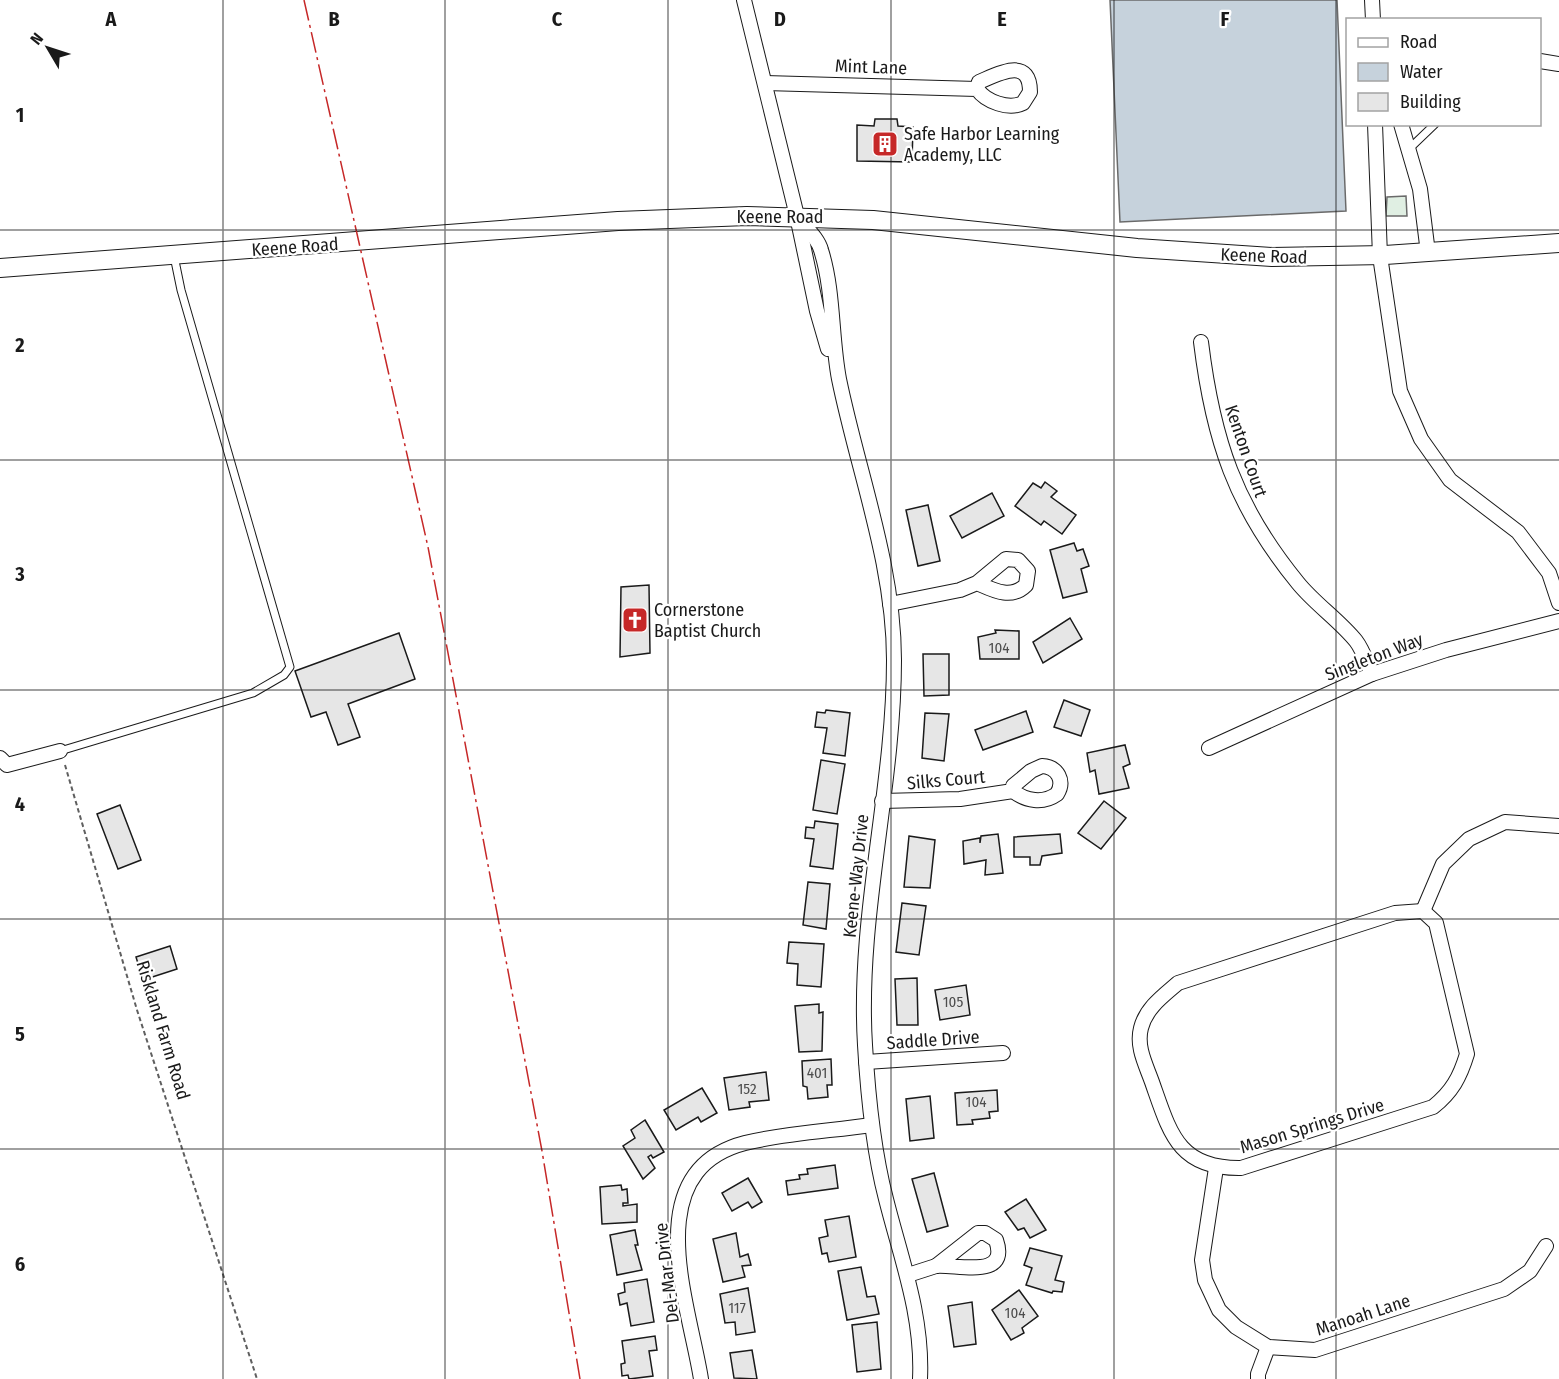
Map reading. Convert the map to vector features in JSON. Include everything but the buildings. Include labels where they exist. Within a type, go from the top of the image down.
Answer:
[{"type":"main road","name":"Keene Road","points":[[0,268],[618,221],[797,216],[907,223],[1179,252],[1306,258],[1428,253],[1559,243]]},
{"type":"street","name":"Keene-Way Drive","points":[[744,0],[797,216],[816,311],[839,376],[882,556],[890,604],[894,681],[864,970],[866,1062],[872,1125],[885,1198],[908,1275],[918,1325],[920,1379]]},
{"type":"street","points":[[1372,0],[1373,18]]},
{"type":"street","points":[[1541,61],[1559,64]]},
{"type":"street","name":"Mint Lane","points":[[765,83],[977,89]]},
{"type":"street","points":[[1375,126],[1380,255],[1400,391],[1420,439],[1450,480],[1518,532],[1549,573],[1559,603]]},
{"type":"street","points":[[1402,126],[1410,148],[1424,209],[1428,253]]},
{"type":"street","name":"Kenton Court","points":[[1201,342],[1215,425],[1238,494],[1272,551],[1313,601],[1356,642],[1372,674]]},
{"type":"street","points":[[890,604],[960,590],[977,583]]},
{"type":"street","name":"Singleton Way","points":[[1209,748],[1372,674],[1446,650],[1559,621]]},
{"type":"street","points":[[0,758],[7,765],[60,751]]},
{"type":"street","name":"Silks Court","points":[[882,801],[960,799],[1013,791]]},
{"type":"street","points":[[1216,1168],[1198,1160],[1181,1148],[1169,1131],[1140,1049],[1141,1028],[1153,1004],[1178,983],[1395,913],[1423,911],[1443,864],[1469,838],[1505,822],[1559,826]]},
{"type":"street","name":"Mason Springs Drive","points":[[1216,1168],[1241,1168],[1432,1107],[1450,1094],[1461,1073],[1467,1054],[1436,923],[1423,911]]},
{"type":"street","name":"Saddle Drive","points":[[866,1062],[1003,1053]]},
{"type":"street","name":"Del-Mar Drive","points":[[701,1379],[678,1243],[678,1212],[687,1185],[717,1154],[744,1144],[872,1125]]},
{"type":"street","name":"Manoah Lane","points":[[1216,1168],[1202,1260],[1205,1280],[1219,1310],[1236,1328],[1268,1347],[1315,1350],[1504,1289],[1530,1271],[1546,1246]]},
{"type":"street","points":[[908,1275],[936,1266]]},
{"type":"street","points":[[1258,1379],[1268,1347]]},
{"type":"lane","points":[[1410,148],[1433,126]]},
{"type":"lane","points":[[60,751],[253,693],[284,675],[290,667],[180,290],[174,256]]},
{"type":"path","name":"Riskland Farm Road","points":[[60,751],[137,1010],[236,1322],[257,1379]]},
{"type":"green space","points":[[1406,196],[1407,216],[1386,216],[1387,197]]},
{"type":"water","points":[[1110,0],[1337,0],[1346,211],[1120,222]]},
{"type":"power","points":[[304,0],[428,547],[542,1151],[580,1379]]},
{"type":"place","name":"Safe Harbor Learning Academy, LLC","points":[[885,144]]},
{"type":"place","name":"Cornerstone Baptist Church","points":[[635,620]]}]
